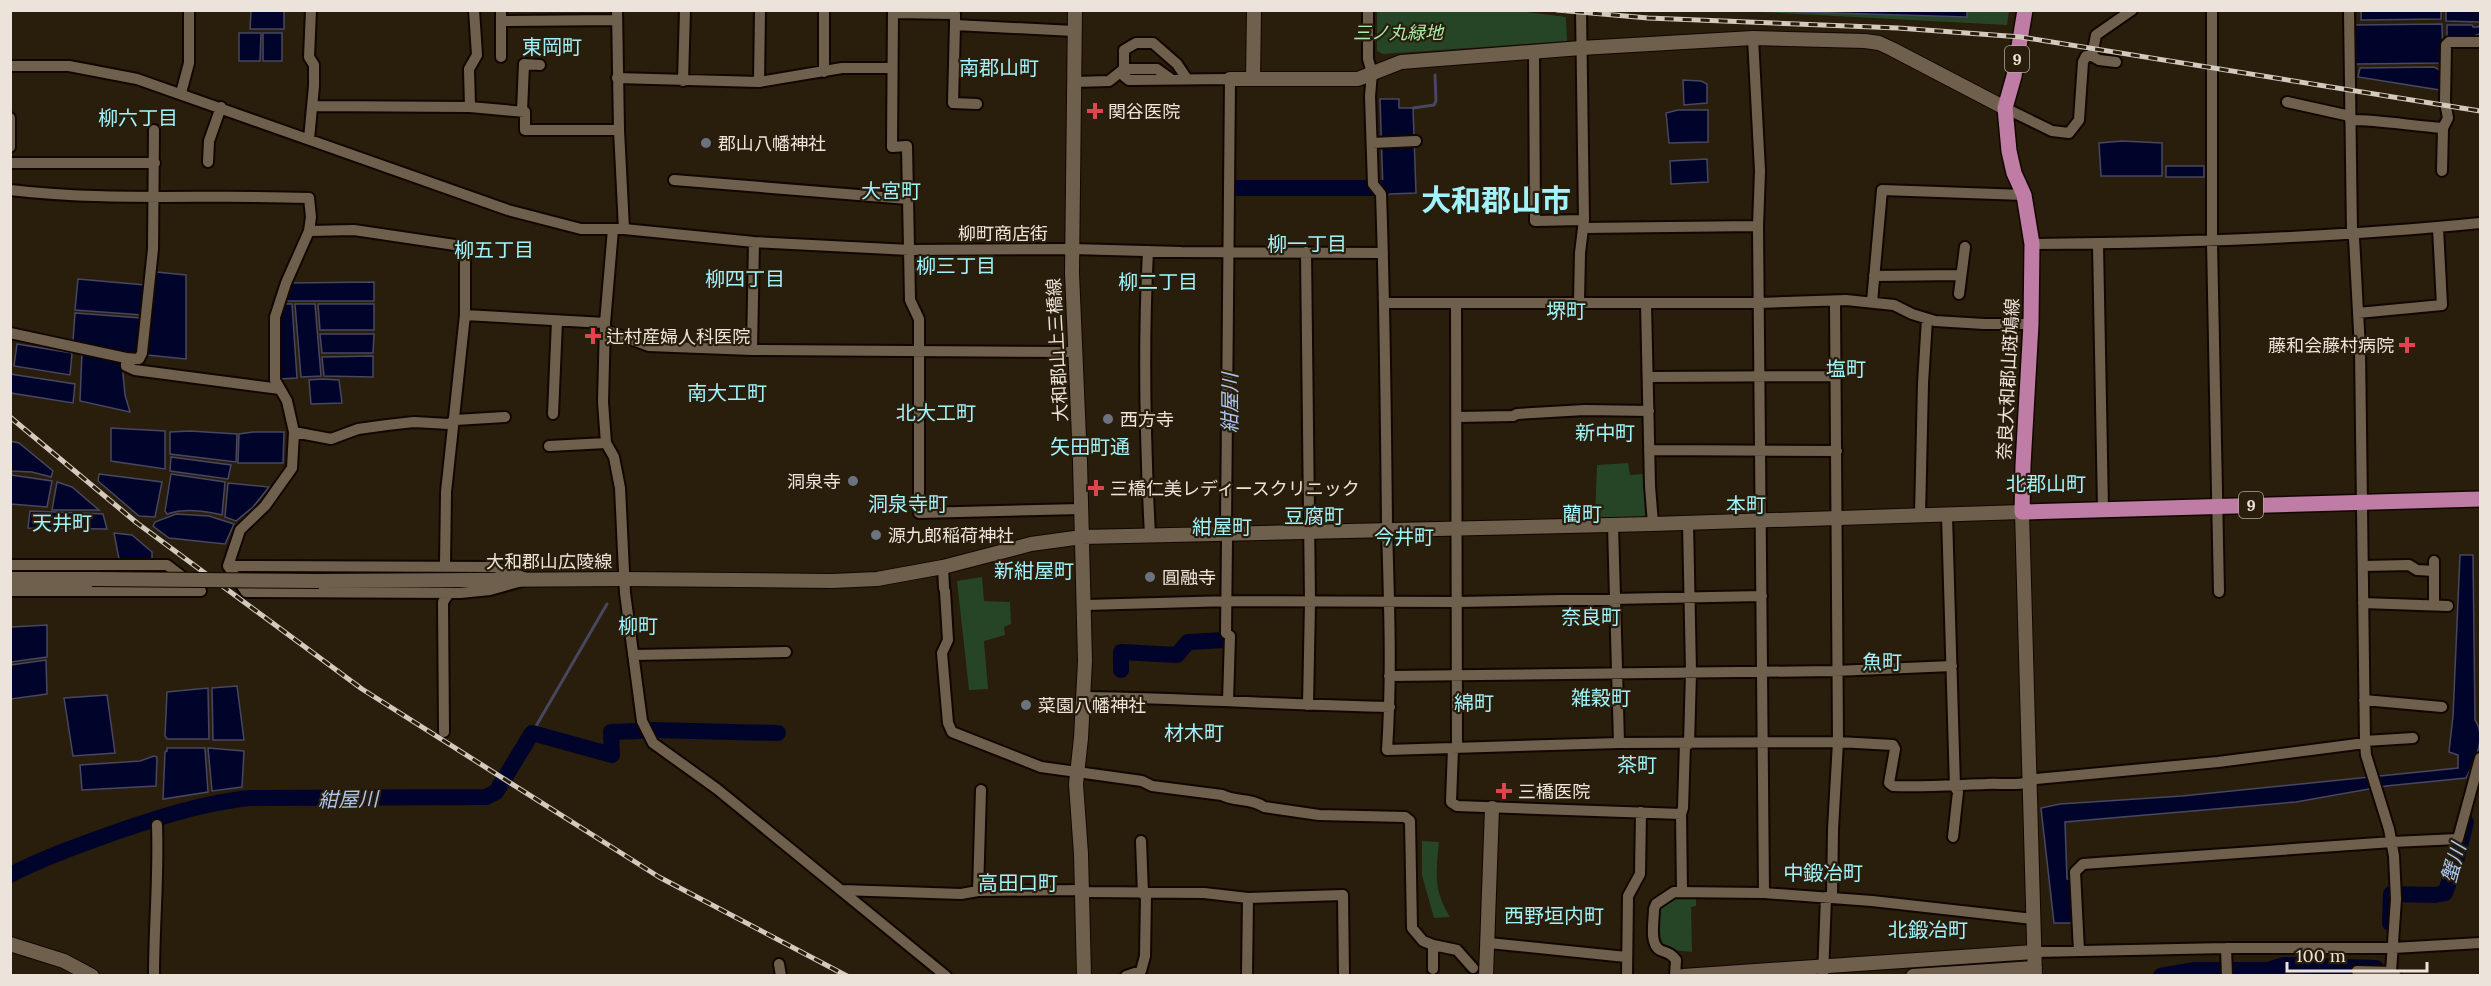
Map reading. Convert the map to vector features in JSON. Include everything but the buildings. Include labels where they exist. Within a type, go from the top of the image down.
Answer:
[{"type":"main road","name":"奈良大和郡山斑鳩線","points":[[2022,512],[2031,324],[2032,244],[2024,195],[2014,173],[2009,151],[2005,108],[2014,76],[2025,10]]},
{"type":"main road","name":"9","points":[[2022,512],[2481,499]]},
{"type":"street","points":[[181,93],[189,63],[189,10]]},
{"type":"street","points":[[309,139],[314,75],[314,65],[309,57],[311,10]]},
{"type":"street","points":[[470,107],[469,69],[477,55],[474,10]]},
{"type":"street","points":[[683,81],[685,10]]},
{"type":"street","points":[[759,82],[760,10]]},
{"type":"street","points":[[824,10],[824,72]]},
{"type":"street","name":"大和郡山上三橋線","points":[[1075,10],[1072,249],[1085,605],[1083,697],[1077,771],[1084,975]]},
{"type":"street","points":[[1253,79],[1254,10]]},
{"type":"street","points":[[1368,10],[1368,59],[1372,73],[1373,184],[1381,194],[1386,303],[1390,602],[1390,707],[1387,750],[1619,743],[1838,742],[1893,745],[1895,749],[1889,783],[1893,786],[1955,787],[2028,784],[2036,779],[2218,762],[2365,742],[2413,738]]},
{"type":"street","points":[[1579,302],[1580,253],[1584,224],[1581,10]]},
{"type":"street","points":[[2092,56],[2096,35],[2132,10]]},
{"type":"street","points":[[2212,10],[2212,242],[2219,592]]},
{"type":"street","points":[[2349,10],[2352,234],[2358,314],[2365,742],[2392,842],[2396,900],[2394,974],[2357,971]]},
{"type":"street","points":[[1074,31],[893,12],[892,147],[907,146],[910,300],[919,319],[919,513],[1081,509]]},
{"type":"street","points":[[501,57],[501,16],[617,15],[619,229],[604,326],[603,402],[606,443],[614,457],[620,488],[625,579],[642,721],[652,743],[717,789],[946,975]]},
{"type":"street","points":[[955,17],[953,103],[977,104]]},
{"type":"street","points":[[1753,38],[1760,171],[1758,226],[1764,893]]},
{"type":"street","points":[[1187,79],[1177,64],[1153,43],[1136,43],[1124,50],[1124,76],[1129,80],[1358,79],[1401,62],[1581,48],[1753,38],[1865,41],[1878,43],[2052,131],[2069,132],[2079,120],[2086,56],[2116,62]]},
{"type":"street","points":[[2442,171],[2444,128],[2448,118],[2445,102],[2446,45],[2449,42],[2481,42]]},
{"type":"street","points":[[1534,52],[1535,221],[1584,224],[1758,226]]},
{"type":"street","points":[[540,65],[524,64],[522,111],[525,112],[525,130],[619,130]]},
{"type":"street","name":"柳町商店街","points":[[10,66],[69,66],[99,70],[181,93],[508,210],[572,227],[619,229],[754,242],[910,250],[1072,249],[1383,254]]},
{"type":"street","points":[[617,78],[759,82],[842,68],[891,68]]},
{"type":"street","points":[[1073,82],[1109,81],[1124,69]]},
{"type":"street","points":[[1228,701],[1230,636],[1226,633],[1229,602],[1227,539],[1230,533],[1226,525],[1226,516],[1230,79]]},
{"type":"street","points":[[2287,102],[2350,118],[2381,120],[2400,126],[2444,128]]},
{"type":"street","points":[[312,106],[470,107],[522,111]]},
{"type":"street","points":[[208,162],[209,141],[221,107]]},
{"type":"street","points":[[10,118],[10,147]]},
{"type":"street","points":[[10,333],[139,359],[153,249],[154,130]]},
{"type":"street","points":[[1372,143],[1416,141]]},
{"type":"street","points":[[10,163],[155,163]]},
{"type":"street","points":[[674,180],[908,199]]},
{"type":"street","points":[[10,190],[40,194],[309,198],[311,217],[309,231],[274,317],[275,380],[292,414],[294,432],[292,468],[265,506],[240,530],[228,566]]},
{"type":"street","points":[[1872,302],[1882,190],[2024,195]]},
{"type":"street","points":[[2032,244],[2212,242],[2481,224]]},
{"type":"street","points":[[2358,314],[2442,305],[2438,228]]},
{"type":"street","points":[[309,231],[354,230],[455,245],[465,252],[465,315],[447,481],[448,561]]},
{"type":"street","points":[[752,350],[754,242]]},
{"type":"street","points":[[2098,244],[2103,509]]},
{"type":"street","points":[[1959,294],[1965,247]]},
{"type":"street","points":[[1148,251],[1145,302],[1145,447],[1150,535]]},
{"type":"street","points":[[1306,252],[1310,602],[1308,705]]},
{"type":"street","points":[[1874,276],[1961,275]]},
{"type":"street","points":[[1823,971],[1838,742],[1835,301]]},
{"type":"street","points":[[1386,303],[1872,302],[1894,305],[1927,319],[1984,324],[2031,324]]},
{"type":"street","points":[[1456,303],[1456,676],[1455,748],[1451,802],[1457,806],[1492,808],[1681,814]]},
{"type":"street","points":[[1646,303],[1653,524]]},
{"type":"street","points":[[465,315],[604,326],[649,346],[752,350],[919,349],[1076,352]]},
{"type":"street","points":[[1920,516],[1927,319]]},
{"type":"street","points":[[553,414],[557,321]]},
{"type":"street","points":[[126,358],[126,366],[135,370],[280,389]]},
{"type":"street","points":[[1649,377],[1835,376]]},
{"type":"street","points":[[1457,417],[1513,416],[1585,410],[1649,411]]},
{"type":"street","points":[[294,432],[324,439],[358,429],[387,425],[414,422],[448,424],[455,420],[505,417]]},
{"type":"street","points":[[549,446],[606,443]]},
{"type":"street","points":[[1649,450],[1837,451]]},
{"type":"street","points":[[1913,975],[2035,972],[2022,512]]},
{"type":"street","name":"大和郡山広陵線","points":[[10,579],[843,581],[877,579],[943,567],[1031,544],[1082,537],[1388,528],[1653,524],[2022,512]]},
{"type":"street","points":[[1947,516],[1955,787],[1958,792],[1953,837]]},
{"type":"street","points":[[1682,892],[1681,814],[1691,672],[1688,523]]},
{"type":"street","points":[[1613,525],[1619,743]]},
{"type":"street","points":[[228,566],[448,561],[495,567],[529,579]]},
{"type":"street","points":[[10,565],[167,565],[201,591],[10,591]]},
{"type":"street","points":[[2363,566],[2409,565],[2417,570],[2434,566],[2434,605]]},
{"type":"street","points":[[228,566],[246,592],[449,597],[490,590],[529,579]]},
{"type":"street","points":[[943,567],[948,640],[942,653],[952,732],[1041,767],[1142,781],[1152,786],[1222,795],[1229,799],[1260,803],[1264,807],[1319,815],[1405,817],[1410,821],[1412,928],[1423,941],[1457,950],[1473,968]]},
{"type":"street","points":[[1085,605],[1229,602],[1456,602],[1762,596]]},
{"type":"street","points":[[444,732],[443,602],[449,597]]},
{"type":"street","points":[[2363,603],[2448,606]]},
{"type":"street","points":[[633,655],[786,652]]},
{"type":"street","points":[[1389,676],[1617,674],[1952,666]]},
{"type":"street","points":[[1083,697],[1390,707]]},
{"type":"street","points":[[2364,700],[2442,707]]},
{"type":"street","points":[[2079,951],[2075,872],[2084,864],[2458,839],[2481,758]]},
{"type":"street","points":[[978,891],[981,790]]},
{"type":"street","points":[[1486,975],[1489,943],[1492,808]]},
{"type":"street","points":[[1627,975],[1628,896],[1640,874],[1641,812]]},
{"type":"street","points":[[154,975],[157,825]]},
{"type":"street","points":[[1126,975],[1141,971],[1145,956],[1145,894],[1141,841]]},
{"type":"street","points":[[841,890],[961,894],[978,891],[1081,890],[1145,894],[1204,893],[1248,898],[1343,895],[1344,975]]},
{"type":"street","points":[[1675,975],[1676,960],[1672,954],[1657,949],[1653,943],[1654,909],[1656,904],[1669,894],[1682,892],[1764,893],[1829,897],[2033,919]]},
{"type":"street","points":[[1247,975],[1248,898]]},
{"type":"street","points":[[1489,943],[1626,957]]},
{"type":"street","points":[[1683,975],[1823,971],[2034,952],[2226,948],[2393,948],[2481,943]]},
{"type":"street","points":[[10,944],[64,961],[92,975]]},
{"type":"street","points":[[1433,945],[1433,969]]},
{"type":"street","points":[[2226,948],[2227,975]]},
{"type":"green space","name":"三ノ丸緑地","points":[[1511,10],[1566,17],[1567,41],[1383,54],[1377,51],[1377,11]]},
{"type":"green space","points":[[1740,11],[2009,11],[2007,25]]},
{"type":"green space","points":[[1628,463],[1630,475],[1645,474],[1650,521],[1595,518],[1597,465]]},
{"type":"green space","points":[[982,577],[984,601],[1010,602],[1011,624],[1004,627],[1005,635],[984,641],[988,689],[969,690],[957,581]]},
{"type":"green space","points":[[1422,841],[1439,842],[1438,890],[1450,917],[1434,918],[1422,875]]},
{"type":"green space","points":[[1674,897],[1696,897],[1696,906],[1691,907],[1692,952],[1663,949],[1657,939],[1659,910]]},
{"type":"water","points":[[1967,10],[1967,17],[1770,11]]},
{"type":"water","points":[[251,11],[284,11],[284,29],[250,29]]},
{"type":"water","points":[[2361,11],[2441,11],[2441,19],[2361,20]]},
{"type":"water","points":[[2446,11],[2480,11],[2480,22],[2446,21]]},
{"type":"water","points":[[2442,24],[2443,60],[2440,63],[2355,64],[2355,25]]},
{"type":"water","points":[[2447,25],[2478,27],[2480,25],[2480,34],[2467,38],[2447,38]]},
{"type":"water","points":[[239,33],[261,33],[260,61],[239,61]]},
{"type":"water","points":[[263,33],[282,33],[282,61],[263,61]]},
{"type":"water","points":[[2434,67],[2440,70],[2440,90],[2358,77],[2360,68]]},
{"type":"water","points":[[1683,80],[1701,81],[1707,84],[1707,103],[1684,105]]},
{"type":"water","points":[[1380,99],[1399,99],[1399,108],[1413,108],[1416,193],[1389,194],[1383,191]]},
{"type":"water","points":[[1678,110],[1708,110],[1708,142],[1669,143],[1666,113]]},
{"type":"water","points":[[2122,141],[2162,143],[2162,176],[2101,176],[2099,143]]},
{"type":"water","points":[[1707,159],[1708,182],[1671,184],[1670,161]]},
{"type":"water","points":[[2166,166],[2204,166],[2204,177],[2166,177]]},
{"type":"water","points":[[156,272],[186,275],[186,359],[147,355]]},
{"type":"water","points":[[78,279],[145,285],[142,315],[75,310]]},
{"type":"water","points":[[374,282],[374,301],[283,301],[289,283]]},
{"type":"water","points":[[282,304],[292,304],[297,378],[278,379],[277,342]]},
{"type":"water","points":[[295,304],[315,304],[321,376],[301,377]]},
{"type":"water","points":[[318,304],[374,304],[374,330],[320,330]]},
{"type":"water","points":[[75,313],[141,318],[137,355],[73,341]]},
{"type":"water","points":[[320,334],[374,334],[373,353],[322,353]]},
{"type":"water","points":[[17,344],[72,353],[70,375],[14,366]]},
{"type":"water","points":[[82,352],[122,363],[125,395],[130,412],[80,401]]},
{"type":"water","points":[[373,356],[373,377],[324,376],[322,357]]},
{"type":"water","points":[[10,374],[75,384],[73,403],[11,393]]},
{"type":"water","points":[[309,380],[339,380],[342,403],[311,404]]},
{"type":"water","points":[[111,428],[165,431],[165,469],[111,461]]},
{"type":"water","points":[[170,432],[237,434],[236,462],[170,454]]},
{"type":"water","points":[[284,432],[283,463],[238,463],[239,434]]},
{"type":"water","points":[[10,441],[19,443],[53,471],[51,477],[32,472],[11,471]]},
{"type":"water","points":[[171,457],[231,465],[228,479],[170,471]]},
{"type":"water","points":[[99,474],[162,482],[155,517],[139,516],[98,481]]},
{"type":"water","points":[[171,474],[225,482],[222,515],[202,511],[167,514],[165,511]]},
{"type":"water","points":[[11,475],[52,481],[47,507],[11,504]]},
{"type":"water","points":[[57,482],[72,487],[99,510],[52,510]]},
{"type":"water","points":[[228,483],[269,487],[253,507],[236,521],[225,517]]},
{"type":"water","points":[[30,511],[103,514],[107,529],[28,528]]},
{"type":"water","points":[[176,514],[209,516],[234,524],[225,544],[169,538],[153,526],[155,522]]},
{"type":"water","points":[[114,533],[132,535],[152,552],[152,559],[119,559]]},
{"type":"water","points":[[2460,555],[2473,555],[2475,720],[2480,734],[2476,757],[2466,778],[2386,786],[2296,802],[2065,822],[2067,879],[2072,880],[2074,923],[2054,923],[2041,808],[2060,804],[2182,796],[2458,768],[2458,755],[2449,752],[2453,716]]},
{"type":"water","points":[[47,625],[47,657],[11,662],[11,627]]},
{"type":"water","points":[[46,660],[47,694],[11,699],[11,665]]},
{"type":"water","points":[[237,686],[244,740],[213,740],[212,688]]},
{"type":"water","points":[[208,688],[209,739],[167,739],[165,736],[167,692]]},
{"type":"water","points":[[107,695],[115,753],[73,756],[64,698]]},
{"type":"water","points":[[167,748],[205,748],[208,792],[163,799]]},
{"type":"water","points":[[208,748],[244,751],[242,787],[212,791]]},
{"type":"water","points":[[157,757],[156,786],[82,790],[80,765],[140,761]]},
{"type":"waterway","points":[[1413,108],[1434,105],[1436,101],[1435,75]]},
{"type":"waterway","name":"紺屋川","points":[[1233,188],[1383,188]]},
{"type":"waterway","points":[[532,733],[607,604]]},
{"type":"waterway","name":"紺屋川","points":[[1121,670],[1121,652],[1177,655],[1188,642],[1225,640]]},
{"type":"waterway","name":"紺屋川","points":[[652,730],[778,733]]},
{"type":"waterway","name":"紺屋川","points":[[10,875],[132,826],[182,811],[232,800],[486,797],[496,792],[532,733],[612,755],[611,732],[639,731]]},
{"type":"waterway","name":"蟹川","points":[[2390,923],[2391,894],[2435,895],[2445,893],[2454,869],[2466,822]]},
{"type":"waterway","name":"蟹川","points":[[2161,976],[2195,970],[2268,970],[2284,965],[2376,968]]},
{"type":"railway","points":[[1557,10],[1648,18],[1898,28],[2021,37],[2480,111]]},
{"type":"railway","points":[[10,417],[137,523],[362,689],[659,877],[847,976]]},
{"type":"place","name":"関谷医院","points":[[1095,111]]},
{"type":"place","name":"郡山八幡神社","points":[[706,143]]},
{"type":"place","name":"辻村産婦人科医院","points":[[593,336]]},
{"type":"place","name":"藤和会藤村病院","points":[[2407,345]]},
{"type":"place","name":"西方寺","points":[[1108,419]]},
{"type":"place","name":"洞泉寺","points":[[853,481]]},
{"type":"place","name":"三橋仁美レディースクリニック","points":[[1096,488]]},
{"type":"place","name":"源九郎稲荷神社","points":[[876,535]]},
{"type":"place","name":"圓融寺","points":[[1150,577]]},
{"type":"place","name":"菜園八幡神社","points":[[1026,705]]},
{"type":"place","name":"三橋医院","points":[[1504,791]]},
{"type":"district","name":"東岡町","points":[[552,46]]},
{"type":"district","name":"南郡山町","points":[[999,67]]},
{"type":"district","name":"柳六丁目","points":[[138,117]]},
{"type":"district","name":"大宮町","points":[[891,190]]},
{"type":"district","name":"大和郡山市","points":[[1496,200]]},
{"type":"district","name":"柳一丁目","points":[[1307,243]]},
{"type":"district","name":"柳五丁目","points":[[494,249]]},
{"type":"district","name":"柳三丁目","points":[[956,265]]},
{"type":"district","name":"柳四丁目","points":[[745,278]]},
{"type":"district","name":"柳二丁目","points":[[1158,281]]},
{"type":"district","name":"堺町","points":[[1566,310]]},
{"type":"district","name":"塩町","points":[[1846,368]]},
{"type":"district","name":"南大工町","points":[[727,392]]},
{"type":"district","name":"北大工町","points":[[936,412]]},
{"type":"district","name":"新中町","points":[[1605,432]]},
{"type":"district","name":"矢田町通","points":[[1090,446]]},
{"type":"district","name":"北郡山町","points":[[2046,483]]},
{"type":"district","name":"洞泉寺町","points":[[908,503]]},
{"type":"district","name":"本町","points":[[1746,504]]},
{"type":"district","name":"藺町","points":[[1582,513]]},
{"type":"district","name":"豆腐町","points":[[1314,515]]},
{"type":"district","name":"天井町","points":[[62,522]]},
{"type":"district","name":"紺屋町","points":[[1222,526]]},
{"type":"district","name":"今井町","points":[[1404,536]]},
{"type":"district","name":"新紺屋町","points":[[1034,570]]},
{"type":"district","name":"奈良町","points":[[1591,616]]},
{"type":"district","name":"柳町","points":[[638,625]]},
{"type":"district","name":"魚町","points":[[1882,661]]},
{"type":"district","name":"雑穀町","points":[[1601,697]]},
{"type":"district","name":"綿町","points":[[1474,702]]},
{"type":"district","name":"材木町","points":[[1194,732]]},
{"type":"district","name":"茶町","points":[[1637,764]]},
{"type":"district","name":"中鍛冶町","points":[[1823,872]]},
{"type":"district","name":"高田口町","points":[[1018,882]]},
{"type":"district","name":"西野垣内町","points":[[1554,915]]},
{"type":"district","name":"北鍛冶町","points":[[1928,929]]}]
